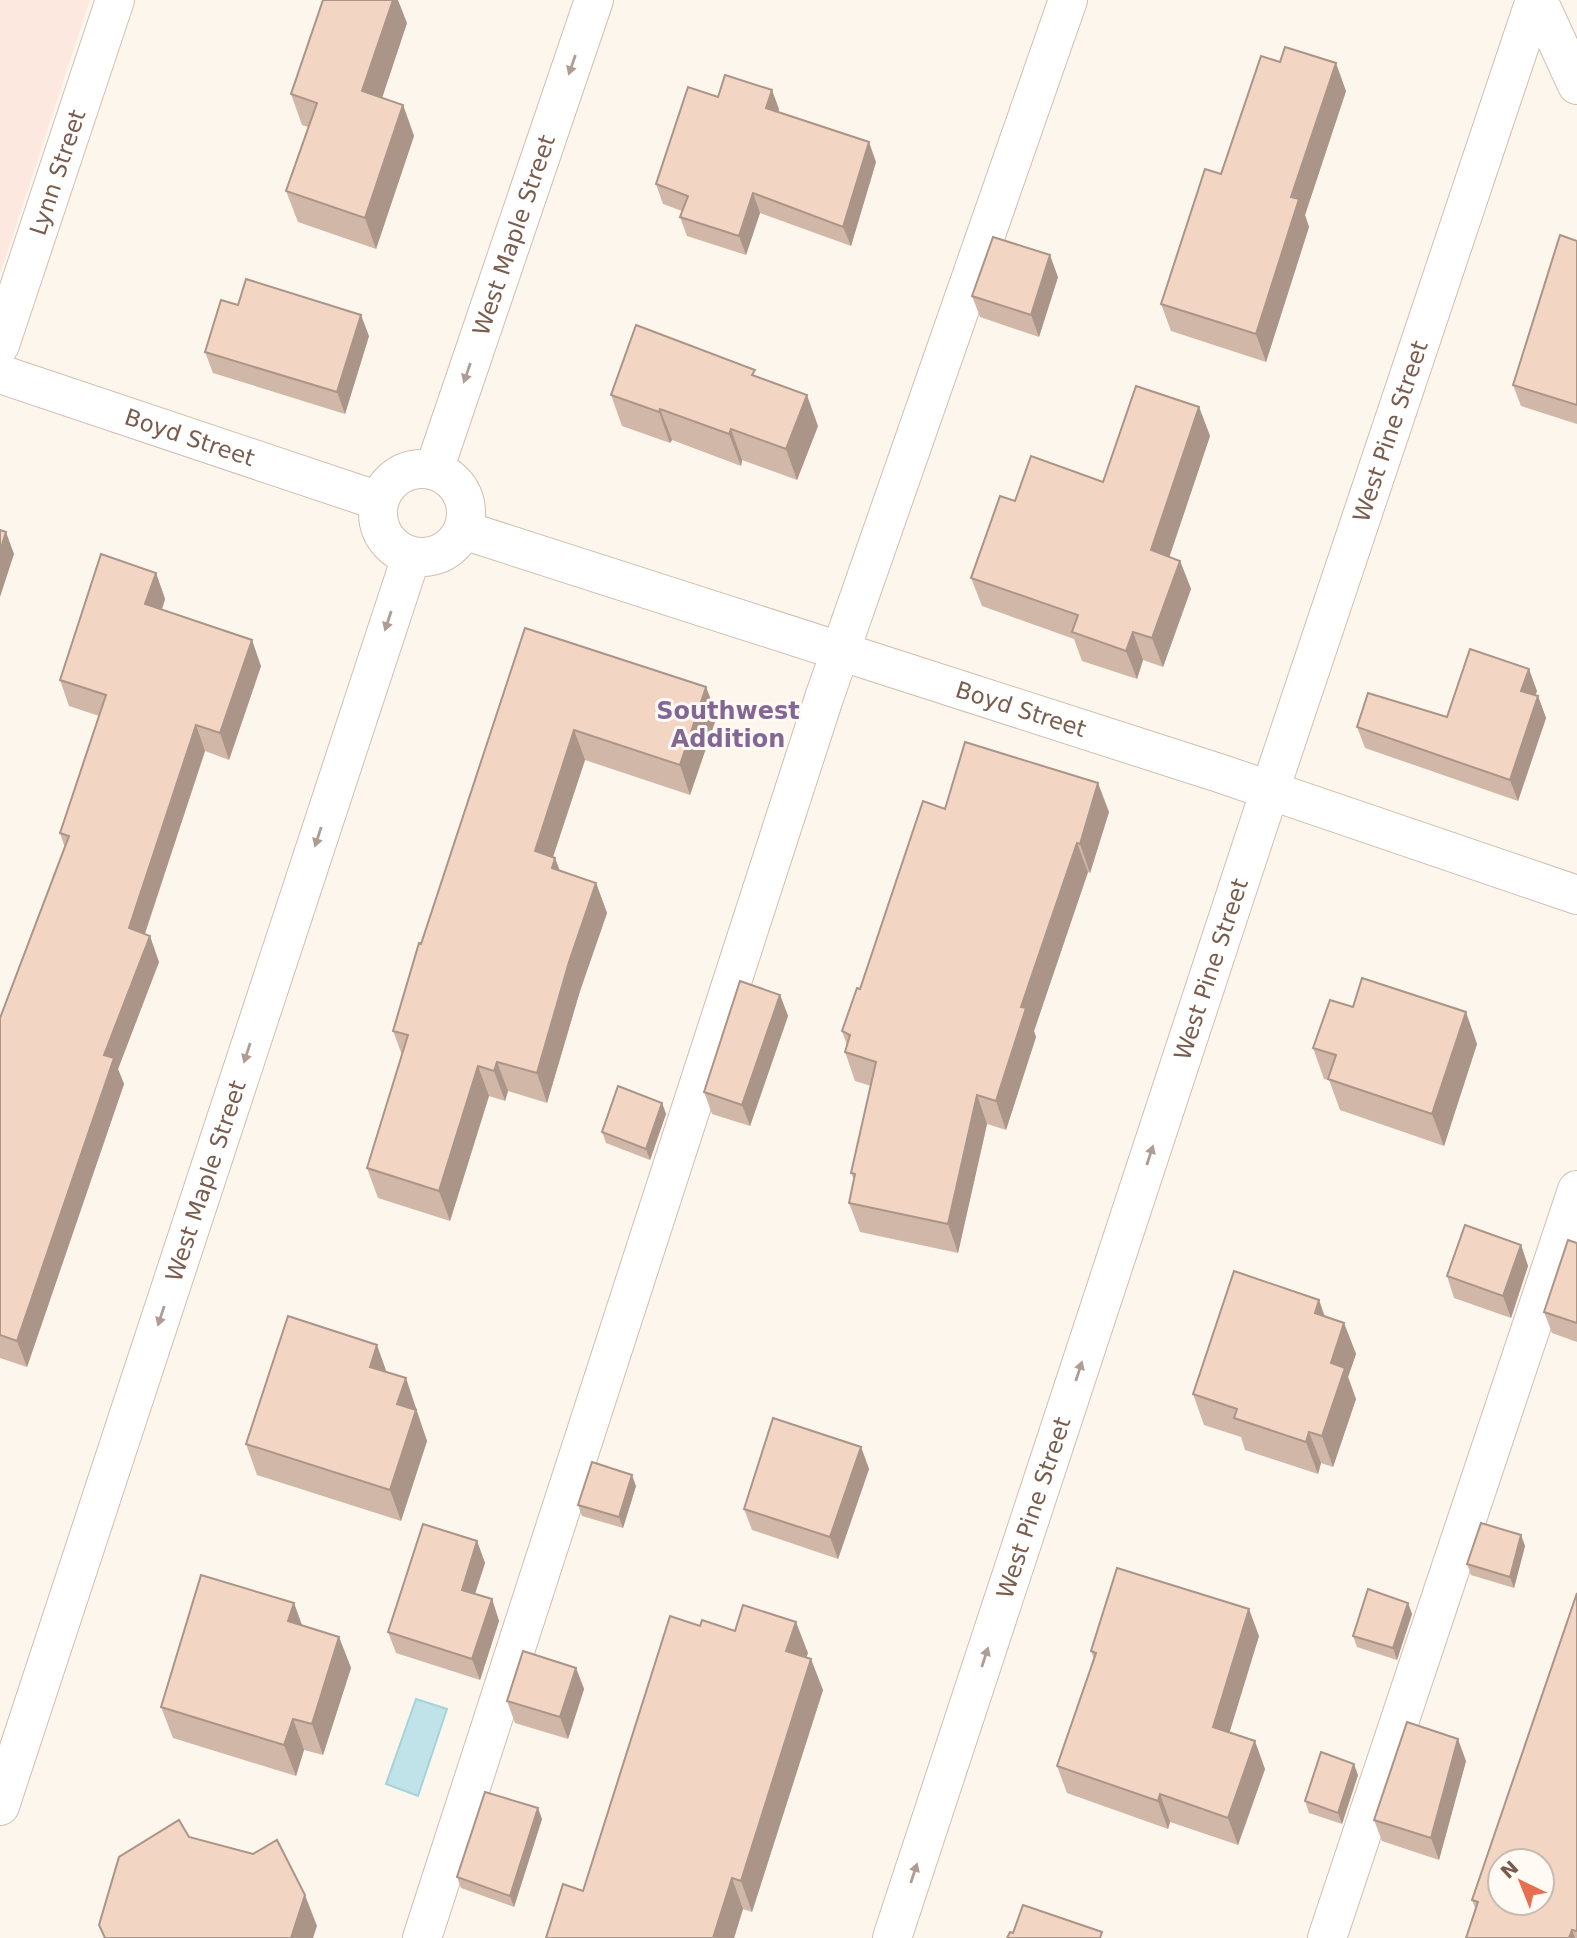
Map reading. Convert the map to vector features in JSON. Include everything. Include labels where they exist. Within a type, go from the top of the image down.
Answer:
[{"type":"street","name":"Lynn Street","points":[[0,345],[115,0]]},
{"type":"street","name":"West Maple Street","points":[[434,470],[594,0]]},
{"type":"street","points":[[422,1938],[841,651],[1068,0]]},
{"type":"street","points":[[1536,0],[1577,85]]},
{"type":"street","name":"West Pine Street","points":[[892,1938],[1270,790],[1536,0]]},
{"type":"street","name":"Boyd Street","points":[[0,374],[379,501]]},
{"type":"street","points":[[419,468],[434,470],[447,477],[461,494],[466,516],[463,530],[456,541],[436,555],[411,557],[388,543],[381,531],[378,518],[379,501],[393,480],[405,472],[419,468]]},
{"type":"street","name":"Boyd Street","points":[[463,530],[1270,790],[1316,808],[1577,895]]},
{"type":"street","name":"West Maple Street","points":[[0,1806],[411,557]]},
{"type":"street","points":[[1327,1938],[1577,1190]]},
{"type":"shaded area","points":[[0,0],[90,0],[0,274]]},
{"type":"water","points":[[416,1699],[447,1709],[418,1796],[386,1784]]},
{"type":"building","points":[[323,0],[393,0],[362,91],[403,105],[365,218],[286,191],[317,103],[291,94]]},
{"type":"building","points":[[1285,47],[1336,63],[1291,197],[1299,199],[1256,334],[1161,304],[1205,169],[1221,174],[1261,56],[1280,62]]},
{"type":"building","points":[[725,75],[772,90],[766,108],[869,142],[843,227],[753,193],[739,236],[680,217],[688,196],[656,184],[688,87],[718,97]]},
{"type":"building","points":[[1560,235],[1577,241],[1577,405],[1513,385]]},
{"type":"building","points":[[993,237],[1050,255],[1031,315],[972,296]]},
{"type":"building","points":[[246,279],[361,315],[337,392],[205,352],[221,300],[238,305]]},
{"type":"building","points":[[636,325],[755,370],[752,375],[807,395],[786,449],[731,429],[729,434],[611,395]]},
{"type":"building","points":[[1136,386],[1199,407],[1151,550],[1180,561],[1152,638],[1133,632],[1126,651],[1072,632],[1078,615],[971,578],[1000,496],[1015,501],[1031,456],[1103,482]]},
{"type":"building","points":[[0,530],[6,532],[0,551]]},
{"type":"building","points":[[101,554],[156,573],[145,604],[252,640],[220,733],[196,725],[129,928],[150,936],[104,1055],[114,1058],[17,1341],[0,1335],[0,1018],[69,836],[60,833],[106,695],[60,680]]},
{"type":"building","points":[[525,628],[706,687],[680,765],[574,730],[535,851],[555,858],[552,868],[596,883],[569,962],[537,1073],[497,1062],[494,1071],[478,1066],[439,1191],[367,1168],[408,1035],[393,1031],[419,943],[421,944]]},
{"type":"building","points":[[1470,649],[1529,669],[1521,691],[1538,696],[1510,780],[1357,727],[1368,693],[1447,717]]},
{"type":"building","points":[[965,742],[1098,783],[1080,844],[1077,843],[1021,1007],[1026,1008],[996,1101],[977,1095],[948,1224],[849,1203],[855,1174],[851,1173],[876,1062],[845,1052],[850,1035],[842,1031],[857,988],[860,989],[923,801],[945,809]]},
{"type":"building","points":[[1362,978],[1466,1012],[1432,1114],[1328,1079],[1336,1055],[1313,1048],[1330,1000],[1353,1007]]},
{"type":"building","points":[[740,981],[780,995],[742,1105],[704,1092]]},
{"type":"building","points":[[618,1086],[662,1103],[646,1149],[602,1132]]},
{"type":"building","points":[[1465,1225],[1521,1245],[1503,1296],[1447,1276]]},
{"type":"building","points":[[1568,1240],[1577,1243],[1577,1323],[1544,1312]]},
{"type":"building","points":[[1234,1271],[1319,1300],[1315,1313],[1344,1323],[1331,1363],[1345,1368],[1322,1436],[1309,1432],[1306,1442],[1234,1418],[1237,1409],[1193,1394]]},
{"type":"building","points":[[288,1316],[377,1345],[370,1367],[406,1378],[397,1404],[416,1410],[390,1490],[246,1444]]},
{"type":"building","points":[[773,1418],[861,1447],[830,1537],[744,1509]]},
{"type":"building","points":[[592,1462],[632,1475],[619,1517],[578,1505]]},
{"type":"building","points":[[1481,1523],[1521,1535],[1510,1577],[1467,1564]]},
{"type":"building","points":[[423,1524],[477,1541],[462,1590],[492,1599],[472,1659],[388,1632]]},
{"type":"building","points":[[1117,1568],[1249,1609],[1213,1727],[1255,1741],[1228,1818],[1160,1794],[1158,1801],[1057,1766],[1096,1653],[1091,1651]]},
{"type":"building","points":[[201,1575],[294,1603],[288,1621],[339,1637],[312,1724],[293,1719],[284,1745],[161,1707]]},
{"type":"building","points":[[1368,1589],[1408,1603],[1393,1648],[1353,1636]]},
{"type":"building","points":[[1577,1593],[1577,1931],[1572,1930],[1569,1938],[1466,1938],[1478,1902],[1472,1900],[1486,1859],[1486,1917],[1556,1917],[1556,1847],[1490,1847]]},
{"type":"building","points":[[743,1605],[796,1622],[786,1651],[811,1659],[741,1881],[732,1878],[713,1938],[546,1938],[563,1884],[583,1891],[670,1616],[700,1626],[702,1620],[735,1631]]},
{"type":"building","points":[[523,1651],[576,1668],[560,1717],[507,1701]]},
{"type":"building","points":[[1407,1722],[1458,1739],[1431,1838],[1374,1820]]},
{"type":"building","points":[[1321,1752],[1354,1764],[1338,1813],[1305,1801]]},
{"type":"building","points":[[485,1792],[538,1808],[510,1896],[457,1877]]},
{"type":"building","points":[[179,1820],[189,1837],[253,1854],[277,1840],[305,1895],[291,1938],[105,1938],[99,1925],[119,1857]]},
{"type":"building","points":[[1023,1905],[1102,1932],[1100,1938],[1007,1938],[1010,1932],[1013,1933]]},
{"type":"district","name":"Southwest Addition","points":[[728,725]]}]
